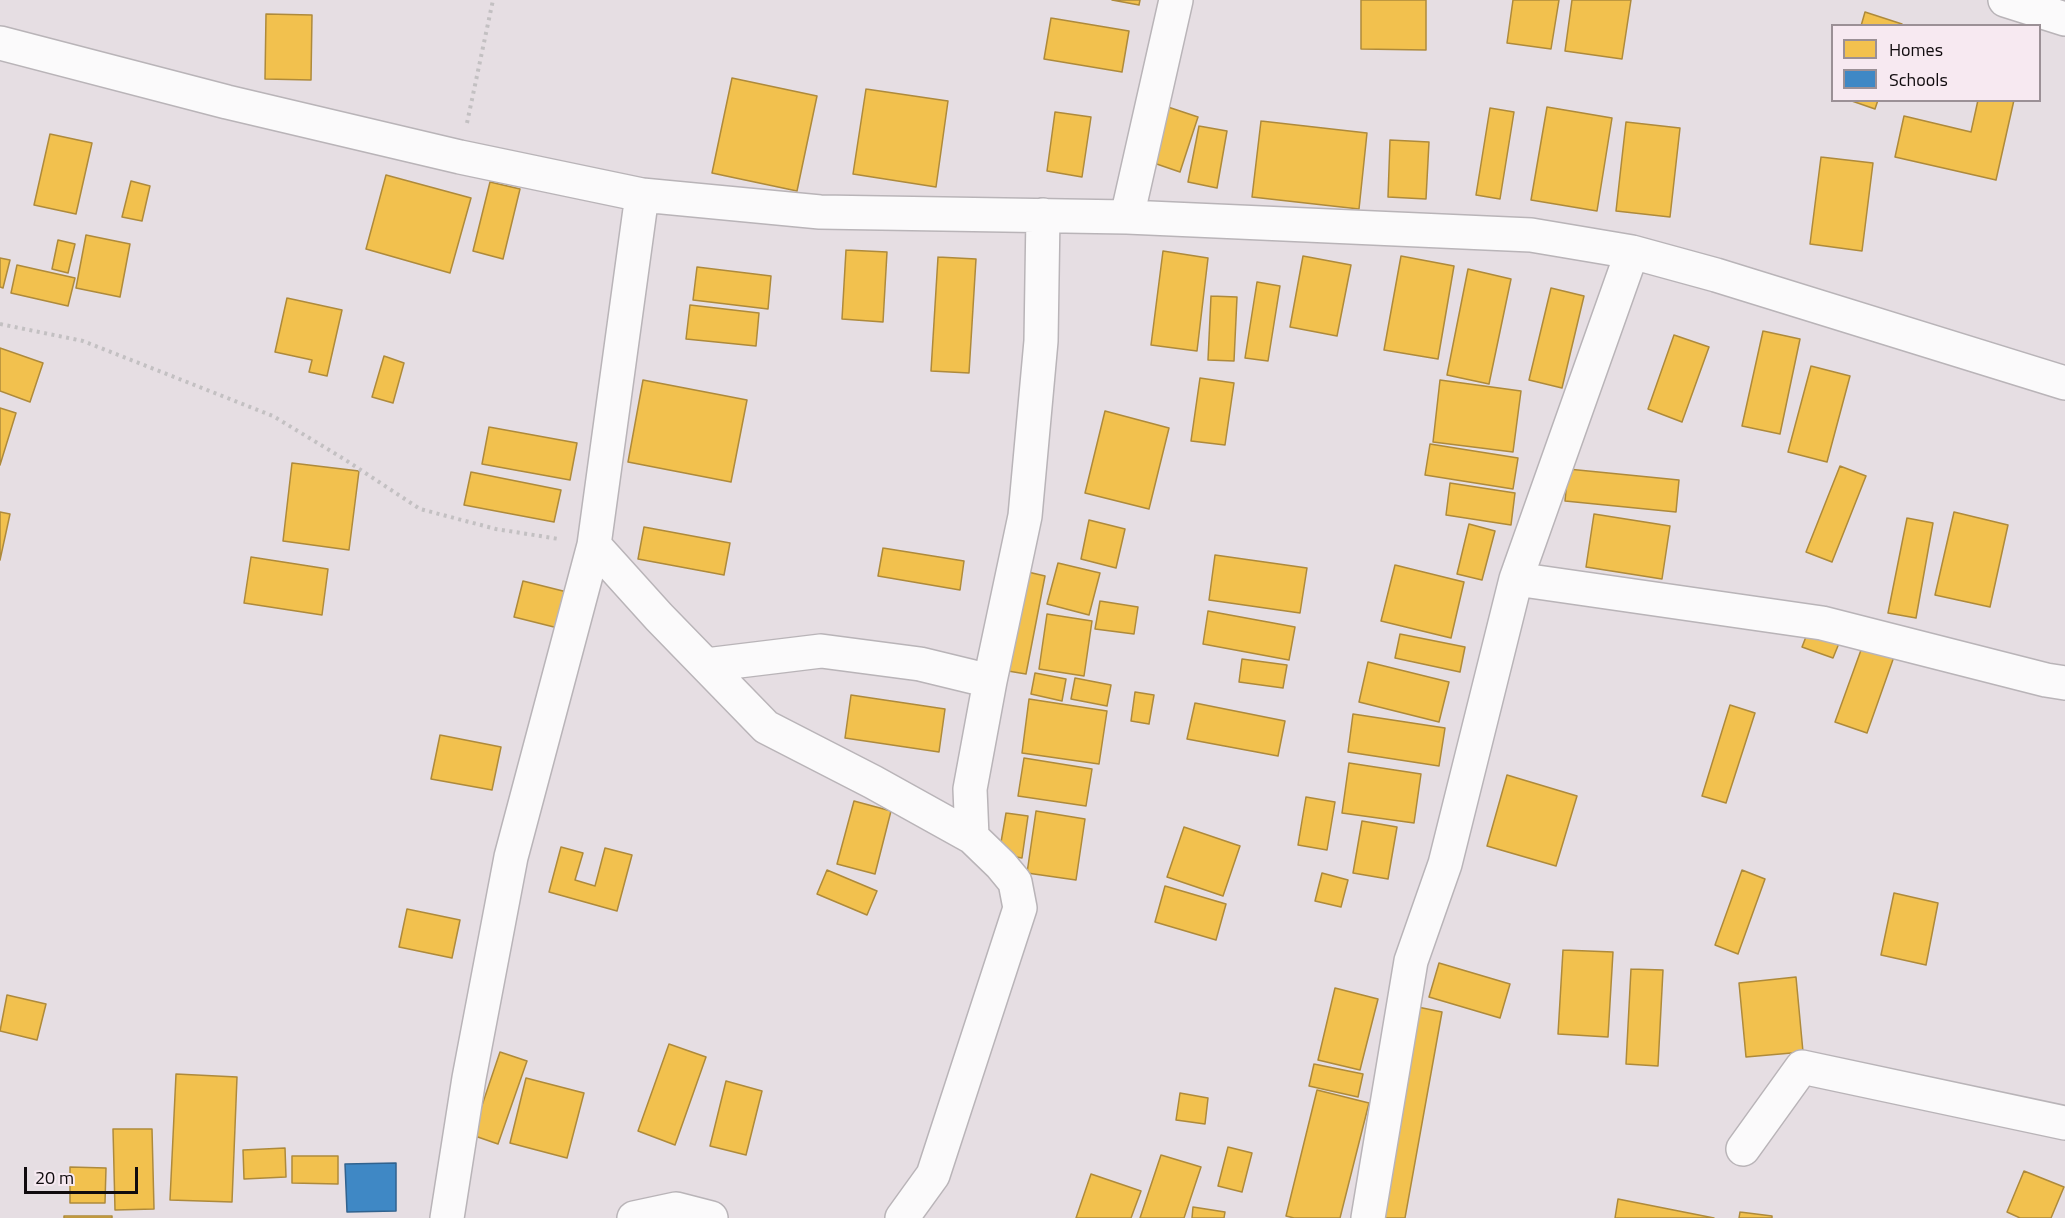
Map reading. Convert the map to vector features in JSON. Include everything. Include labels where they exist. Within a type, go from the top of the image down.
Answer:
[{"type":"street","points":[[1127,218],[1176,0]]},
{"type":"street","points":[[2005,0],[2065,19]]},
{"type":"street","points":[[0,43],[227,102],[460,157],[642,195],[820,212],[1043,215],[1531,235],[1632,252],[1716,274],[2065,383]]},
{"type":"street","points":[[447,1218],[469,1078],[511,857],[594,545],[642,195]]},
{"type":"street","points":[[972,837],[970,789],[990,681],[1026,516],[1041,341],[1043,215]]},
{"type":"street","points":[[1368,1218],[1411,961],[1445,864],[1516,579],[1632,252]]},
{"type":"street","points":[[594,545],[659,617],[766,728],[873,782],[972,837],[1015,882],[1020,908],[933,1175],[902,1218]]},
{"type":"street","points":[[1516,579],[1822,623],[2065,683]]},
{"type":"street","points":[[706,665],[821,651],[920,664],[990,681]]},
{"type":"street","points":[[1743,1149],[1802,1067],[2065,1123]]},
{"type":"street","points":[[634,1218],[676,1209],[711,1218]]},
{"type":"path","points":[[460,157],[493,0]]},
{"type":"path","points":[[0,324],[82,340],[273,416],[420,509],[496,529],[594,545]]},
{"type":"building: Homes","points":[[1112,0],[1140,0],[1139,5]]},
{"type":"building: Homes","points":[[1361,0],[1426,0],[1426,50],[1361,49]]},
{"type":"building: Homes","points":[[1513,0],[1559,0],[1551,49],[1507,43]]},
{"type":"building: Homes","points":[[1572,0],[1631,0],[1622,59],[1565,51]]},
{"type":"building: Homes","points":[[1865,12],[1902,24],[1862,24]]},
{"type":"building: Homes","points":[[266,14],[312,15],[311,80],[265,79]]},
{"type":"building: Homes","points":[[1051,18],[1129,31],[1122,72],[1044,59]]},
{"type":"building: Homes","points":[[732,78],[817,96],[797,191],[712,173]]},
{"type":"building: Homes","points":[[866,89],[948,101],[936,187],[853,174]]},
{"type":"building: Homes","points":[[1855,102],[1877,102],[1875,109]]},
{"type":"building: Homes","points":[[1978,102],[2014,102],[1996,180],[1895,157],[1904,116],[1971,132]]},
{"type":"building: Homes","points":[[1159,104],[1198,117],[1180,172],[1142,159]]},
{"type":"building: Homes","points":[[1547,107],[1612,118],[1597,211],[1531,200]]},
{"type":"building: Homes","points":[[1490,108],[1514,112],[1500,199],[1476,195]]},
{"type":"building: Homes","points":[[1055,112],[1091,117],[1082,177],[1047,171]]},
{"type":"building: Homes","points":[[1261,121],[1367,133],[1359,209],[1252,197]]},
{"type":"building: Homes","points":[[1626,122],[1680,128],[1670,217],[1616,211]]},
{"type":"building: Homes","points":[[1199,126],[1227,131],[1217,188],[1188,182]]},
{"type":"building: Homes","points":[[50,134],[92,143],[76,214],[34,205]]},
{"type":"building: Homes","points":[[1390,140],[1429,142],[1426,199],[1388,197]]},
{"type":"building: Homes","points":[[1821,157],[1873,163],[1862,251],[1810,244]]},
{"type":"building: Homes","points":[[386,175],[471,198],[450,273],[366,249]]},
{"type":"building: Homes","points":[[131,181],[150,186],[142,221],[122,217]]},
{"type":"building: Homes","points":[[490,182],[520,189],[503,259],[473,251]]},
{"type":"building: Homes","points":[[86,235],[130,244],[120,297],[76,288]]},
{"type":"building: Homes","points":[[58,240],[75,244],[68,273],[52,269]]},
{"type":"building: Homes","points":[[846,250],[887,252],[883,322],[842,319]]},
{"type":"building: Homes","points":[[1163,251],[1208,258],[1197,351],[1151,345]]},
{"type":"building: Homes","points":[[1303,256],[1351,265],[1337,336],[1290,327]]},
{"type":"building: Homes","points":[[1401,256],[1454,266],[1438,359],[1384,350]]},
{"type":"building: Homes","points":[[938,257],[976,259],[969,373],[931,371]]},
{"type":"building: Homes","points":[[0,258],[10,260],[3,288],[0,287]]},
{"type":"building: Homes","points":[[17,265],[75,278],[68,306],[11,293]]},
{"type":"building: Homes","points":[[697,267],[771,276],[768,309],[693,300]]},
{"type":"building: Homes","points":[[1468,269],[1511,279],[1489,384],[1447,375]]},
{"type":"building: Homes","points":[[1257,282],[1280,286],[1268,361],[1245,358]]},
{"type":"building: Homes","points":[[1551,288],[1584,296],[1562,388],[1529,380]]},
{"type":"building: Homes","points":[[1211,296],[1237,297],[1234,361],[1208,360]]},
{"type":"building: Homes","points":[[287,298],[342,310],[327,376],[309,372],[312,360],[275,352]]},
{"type":"building: Homes","points":[[690,305],[759,313],[756,346],[686,339]]},
{"type":"building: Homes","points":[[1763,331],[1800,339],[1780,434],[1742,426]]},
{"type":"building: Homes","points":[[1674,335],[1709,347],[1682,422],[1648,409]]},
{"type":"building: Homes","points":[[0,348],[43,363],[30,402],[0,391]]},
{"type":"building: Homes","points":[[384,356],[404,363],[393,403],[372,397]]},
{"type":"building: Homes","points":[[1811,366],[1850,376],[1827,462],[1788,452]]},
{"type":"building: Homes","points":[[1200,378],[1234,383],[1225,445],[1191,441]]},
{"type":"building: Homes","points":[[643,380],[747,400],[731,482],[628,462]]},
{"type":"building: Homes","points":[[1440,380],[1521,391],[1513,452],[1433,442]]},
{"type":"building: Homes","points":[[0,408],[16,413],[0,465]]},
{"type":"building: Homes","points":[[1105,411],[1169,428],[1149,509],[1085,493]]},
{"type":"building: Homes","points":[[489,427],[577,443],[570,480],[482,464]]},
{"type":"building: Homes","points":[[1430,444],[1518,458],[1513,489],[1425,475]]},
{"type":"building: Homes","points":[[292,463],[359,471],[349,550],[283,541]]},
{"type":"building: Homes","points":[[1840,466],[1866,476],[1832,562],[1806,552]]},
{"type":"building: Homes","points":[[1568,469],[1679,480],[1676,512],[1565,501]]},
{"type":"building: Homes","points":[[471,472],[561,490],[554,522],[464,505]]},
{"type":"building: Homes","points":[[1450,483],[1515,493],[1511,525],[1446,515]]},
{"type":"building: Homes","points":[[0,512],[10,514],[0,560]]},
{"type":"building: Homes","points":[[1954,512],[2008,525],[1990,607],[1935,595]]},
{"type":"building: Homes","points":[[1594,514],[1670,526],[1662,579],[1586,567]]},
{"type":"building: Homes","points":[[1907,518],[1933,523],[1916,618],[1888,613]]},
{"type":"building: Homes","points":[[1089,520],[1125,529],[1116,568],[1081,559]]},
{"type":"building: Homes","points":[[1469,524],[1495,531],[1482,580],[1457,574]]},
{"type":"building: Homes","points":[[644,527],[730,543],[724,575],[638,559]]},
{"type":"building: Homes","points":[[883,548],[964,561],[960,590],[878,576]]},
{"type":"building: Homes","points":[[1215,555],[1307,568],[1300,613],[1209,600]]},
{"type":"building: Homes","points":[[251,557],[328,569],[322,615],[244,603]]},
{"type":"building: Homes","points":[[1058,563],[1100,573],[1089,615],[1047,604]]},
{"type":"building: Homes","points":[[1395,565],[1464,582],[1451,638],[1381,621]]},
{"type":"building: Homes","points":[[1028,572],[1045,576],[1026,674],[1008,671]]},
{"type":"building: Homes","points":[[523,581],[567,592],[558,628],[514,617]]},
{"type":"building: Homes","points":[[1100,601],[1138,607],[1134,634],[1095,629]]},
{"type":"building: Homes","points":[[1208,611],[1295,627],[1289,660],[1203,644]]},
{"type":"building: Homes","points":[[1047,614],[1092,621],[1084,676],[1039,669]]},
{"type":"building: Homes","points":[[1811,624],[1842,636],[1833,658],[1802,647]]},
{"type":"building: Homes","points":[[1400,634],[1465,647],[1460,672],[1395,658]]},
{"type":"building: Homes","points":[[1865,639],[1896,651],[1867,733],[1835,722]]},
{"type":"building: Homes","points":[[1242,659],[1287,665],[1283,688],[1239,682]]},
{"type":"building: Homes","points":[[1368,662],[1449,682],[1439,722],[1359,702]]},
{"type":"building: Homes","points":[[1035,673],[1066,679],[1062,701],[1031,694]]},
{"type":"building: Homes","points":[[1075,678],[1111,685],[1107,706],[1071,699]]},
{"type":"building: Homes","points":[[1135,692],[1154,695],[1149,724],[1131,721]]},
{"type":"building: Homes","points":[[851,695],[945,709],[939,752],[845,738]]},
{"type":"building: Homes","points":[[1029,699],[1107,711],[1099,764],[1022,753]]},
{"type":"building: Homes","points":[[1195,703],[1285,721],[1278,756],[1187,739]]},
{"type":"building: Homes","points":[[1730,705],[1755,713],[1726,803],[1702,796]]},
{"type":"building: Homes","points":[[1353,714],[1445,728],[1439,766],[1348,752]]},
{"type":"building: Homes","points":[[440,735],[501,747],[492,790],[431,779]]},
{"type":"building: Homes","points":[[1024,758],[1092,769],[1086,806],[1018,796]]},
{"type":"building: Homes","points":[[1349,763],[1421,774],[1414,823],[1342,813]]},
{"type":"building: Homes","points":[[1507,775],[1577,796],[1556,866],[1487,846]]},
{"type":"building: Homes","points":[[1306,797],[1335,802],[1327,850],[1298,845]]},
{"type":"building: Homes","points":[[854,801],[891,811],[875,874],[837,864]]},
{"type":"building: Homes","points":[[1036,811],[1085,819],[1076,880],[1027,873]]},
{"type":"building: Homes","points":[[1006,813],[1028,816],[1022,858],[999,854]]},
{"type":"building: Homes","points":[[1362,821],[1397,827],[1388,879],[1353,873]]},
{"type":"building: Homes","points":[[1184,827],[1240,846],[1223,896],[1167,877]]},
{"type":"building: Homes","points":[[561,847],[583,853],[575,880],[595,886],[605,848],[632,855],[617,911],[549,892]]},
{"type":"building: Homes","points":[[827,870],[877,891],[867,915],[817,894]]},
{"type":"building: Homes","points":[[1742,870],[1765,879],[1738,954],[1715,945]]},
{"type":"building: Homes","points":[[1322,873],[1348,880],[1341,907],[1315,901]]},
{"type":"building: Homes","points":[[1165,886],[1226,904],[1216,940],[1155,922]]},
{"type":"building: Homes","points":[[1894,893],[1938,903],[1926,965],[1881,955]]},
{"type":"building: Homes","points":[[407,909],[460,920],[452,958],[399,947]]},
{"type":"building: Homes","points":[[1563,950],[1613,952],[1608,1037],[1558,1034]]},
{"type":"building: Homes","points":[[1439,963],[1510,984],[1500,1018],[1429,997]]},
{"type":"building: Homes","points":[[1631,969],[1663,970],[1658,1066],[1626,1064]]},
{"type":"building: Homes","points":[[1796,977],[1803,1052],[1746,1057],[1739,983]]},
{"type":"building: Homes","points":[[1335,988],[1378,999],[1360,1070],[1318,1060]]},
{"type":"building: Homes","points":[[7,995],[46,1004],[37,1040],[0,1031]]},
{"type":"building: Homes","points":[[1413,1006],[1442,1012],[1405,1218],[1374,1218]]},
{"type":"building: Homes","points":[[669,1044],[706,1057],[675,1145],[638,1131]]},
{"type":"building: Homes","points":[[500,1052],[527,1061],[498,1144],[472,1135]]},
{"type":"building: Homes","points":[[1314,1064],[1363,1074],[1358,1097],[1309,1086]]},
{"type":"building: Homes","points":[[176,1074],[237,1077],[232,1202],[170,1200]]},
{"type":"building: Homes","points":[[526,1078],[584,1093],[567,1158],[510,1143]]},
{"type":"building: Homes","points":[[726,1081],[762,1091],[746,1155],[710,1146]]},
{"type":"building: Homes","points":[[1317,1090],[1369,1103],[1340,1218],[1294,1218],[1286,1216]]},
{"type":"building: Homes","points":[[1180,1093],[1208,1098],[1205,1124],[1176,1120]]},
{"type":"building: Homes","points":[[113,1129],[152,1129],[154,1209],[115,1210]]},
{"type":"building: Homes","points":[[1228,1147],[1252,1153],[1242,1192],[1218,1186]]},
{"type":"building: Homes","points":[[285,1148],[286,1177],[244,1179],[243,1150]]},
{"type":"building: Homes","points":[[1161,1155],[1201,1167],[1184,1218],[1140,1218]]},
{"type":"building: Homes","points":[[292,1156],[338,1156],[338,1184],[292,1183]]},
{"type":"building: Homes","points":[[70,1167],[106,1168],[105,1203],[70,1203]]},
{"type":"building: Homes","points":[[2024,1171],[2064,1187],[2051,1218],[2020,1218],[2007,1212]]},
{"type":"building: Homes","points":[[1091,1174],[1141,1191],[1131,1218],[1076,1218]]},
{"type":"building: Homes","points":[[1618,1199],[1714,1218],[1615,1218]]},
{"type":"building: Homes","points":[[1193,1207],[1225,1212],[1224,1218],[1192,1218]]},
{"type":"building: Homes","points":[[1740,1212],[1772,1216],[1772,1218],[1739,1218]]},
{"type":"building: Homes","points":[[64,1216],[112,1216],[112,1218],[64,1218]]},
{"type":"building: Schools","points":[[396,1163],[396,1211],[347,1212],[345,1164]]}]
